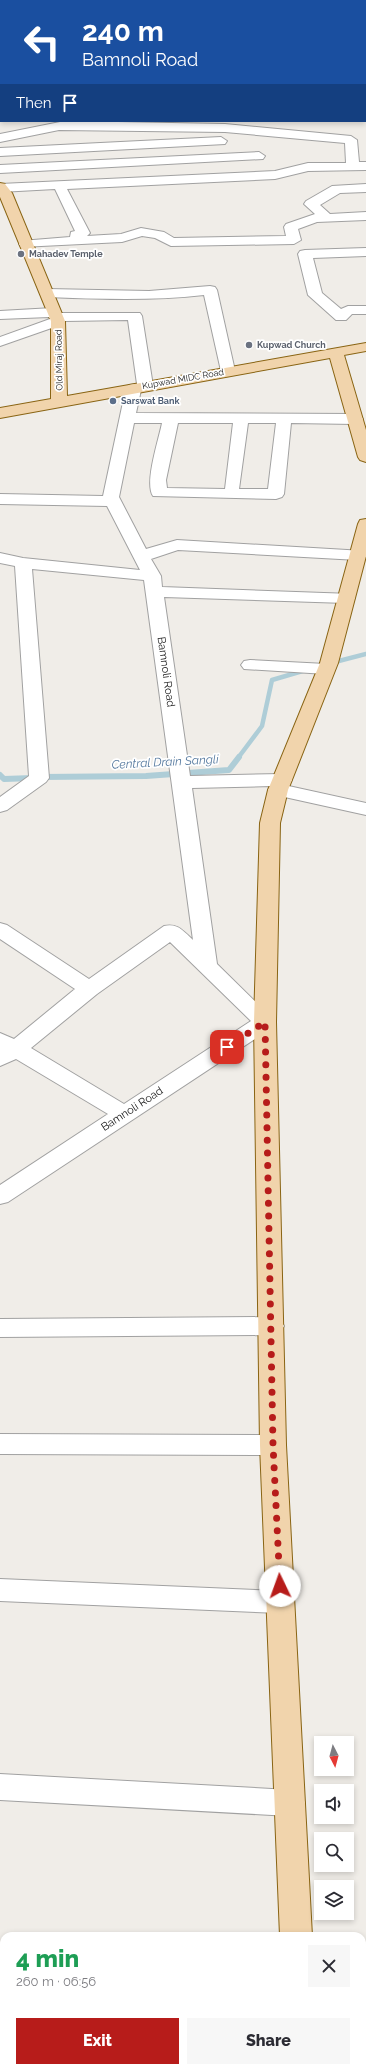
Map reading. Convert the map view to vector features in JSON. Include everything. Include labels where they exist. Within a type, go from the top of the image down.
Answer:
[{"type":"main road","name":"Old Miraj Road","points":[[1,190],[47,293],[53,319],[59,401]]},
{"type":"main road","name":"Kupwad MIDC Road","points":[[0,413],[59,401],[366,347]]},
{"type":"main road","points":[[336,352],[366,457]]},
{"type":"main road","points":[[296,1932],[273,1445],[265,1022],[270,823],[280,785],[326,669],[366,524]]},
{"type":"street","points":[[0,138],[28,131],[48,130],[73,122]]},
{"type":"street","points":[[1,190],[59,185],[275,175],[308,167],[360,165],[352,140],[241,126],[225,128],[60,126]]},
{"type":"street","points":[[0,152],[235,141],[241,126]]},
{"type":"street","points":[[28,131],[49,150]]},
{"type":"street","points":[[0,169],[259,156]]},
{"type":"street","points":[[59,185],[83,233],[76,235],[78,241]]},
{"type":"street","points":[[366,188],[337,189],[311,204],[324,215],[291,227],[294,240],[305,254],[315,295],[341,317],[348,310],[366,310]]},
{"type":"street","points":[[317,218],[366,216]]},
{"type":"street","points":[[26,244],[122,238],[141,232],[159,235],[171,242],[294,240]]},
{"type":"street","points":[[305,254],[366,252]]},
{"type":"street","points":[[47,293],[121,296],[179,295],[210,290],[228,371]]},
{"type":"street","points":[[0,499],[113,501],[111,497],[128,418],[139,387],[135,316],[53,319],[3,315]]},
{"type":"street","points":[[0,342],[53,319]]},
{"type":"street","points":[[128,418],[355,419]]},
{"type":"street","points":[[171,418],[158,480],[159,493],[276,494],[284,419]]},
{"type":"street","points":[[232,487],[241,419]]},
{"type":"street","name":"Bamnoli Road","points":[[113,501],[142,556],[153,584],[207,966]]},
{"type":"street","points":[[142,556],[177,545],[358,555]]},
{"type":"street","points":[[0,558],[153,584],[346,598]]},
{"type":"street","points":[[0,806],[38,778],[23,563]]},
{"type":"street","points":[[250,665],[326,669]]},
{"type":"street","points":[[181,782],[280,785],[366,808]]},
{"type":"street","points":[[0,929],[88,989]]},
{"type":"street","points":[[124,1114],[5,1049],[171,931],[265,1022]]},
{"type":"street","name":"Bamnoli Road","points":[[0,1196],[265,1022]]},
{"type":"street","points":[[0,1328],[271,1326]]},
{"type":"street","points":[[0,1444],[273,1445]]},
{"type":"street","points":[[0,1590],[280,1602]]},
{"type":"street","points":[[0,1787],[290,1803]]},
{"type":"waterway","name":"Central Drain Sangli","points":[[331,663],[366,654]]},
{"type":"waterway","name":"Central Drain Sangli","points":[[238,758],[262,726],[272,680],[306,670]]},
{"type":"waterway","name":"Central Drain Sangli","points":[[42,777],[146,776],[229,770],[239,757]]},
{"type":"waterway","name":"Central Drain Sangli","points":[[0,775],[4,779],[33,778]]},
{"type":"place","name":"Mahadev Temple","points":[[21,254]]},
{"type":"place","name":"Kupwad Church","points":[[249,345]]},
{"type":"place","name":"Sarswat Bank","points":[[113,401]]},
{"type":"route","points":[[227,1047],[265,1022],[273,1445],[280,1586]]}]
